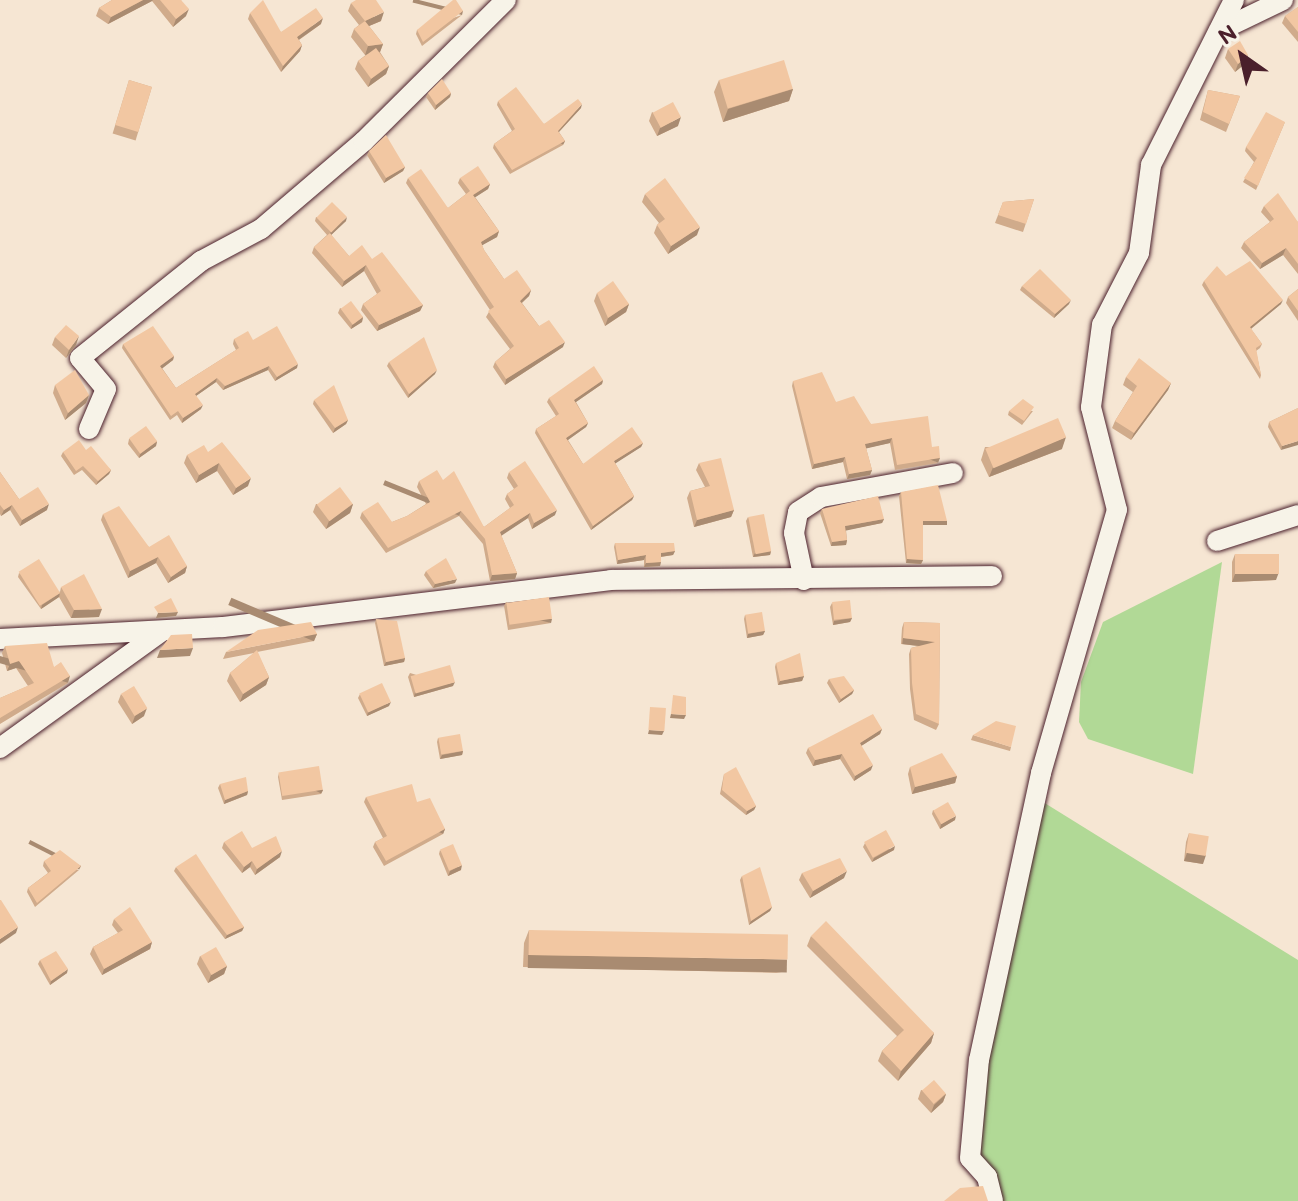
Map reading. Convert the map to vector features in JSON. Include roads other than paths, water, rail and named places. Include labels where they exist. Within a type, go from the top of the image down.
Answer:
[{"type":"street","points":[[89,429],[106,389],[80,358],[201,261],[261,229],[364,141],[506,0]]},
{"type":"street","points":[[993,1201],[987,1177],[970,1158],[979,1060],[1041,773],[1117,510],[1091,407],[1102,325],[1139,253],[1151,165],[1234,0]]},
{"type":"street","points":[[1219,31],[1283,0]]},
{"type":"street","points":[[804,580],[794,533],[798,512],[821,497],[953,473]]},
{"type":"street","points":[[1217,541],[1298,515]]},
{"type":"street","points":[[0,639],[162,631],[611,580],[992,576]]},
{"type":"street","points":[[0,748],[162,631]]}]
